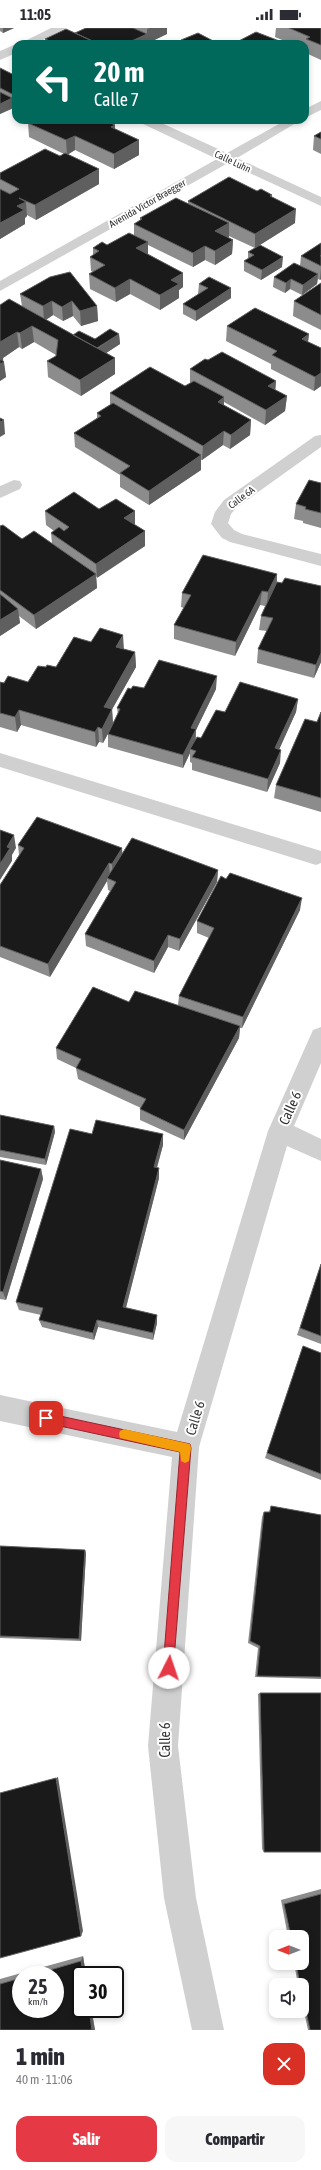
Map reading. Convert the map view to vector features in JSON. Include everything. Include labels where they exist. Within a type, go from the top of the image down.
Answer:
[{"type":"street","points":[[34,40],[60,28]]},
{"type":"street","points":[[1,55],[12,50]]},
{"type":"street","points":[[1,55],[12,59]]},
{"type":"street","points":[[309,112],[321,106]]},
{"type":"street","name":"Calle Luhn","points":[[154,124],[321,202]]},
{"type":"street","name":"Avenida Víctor Braegger","points":[[0,287],[288,124]]},
{"type":"street","name":"Calle 6A","points":[[321,440],[230,504],[223,512],[219,524],[228,534],[236,538],[321,560]]},
{"type":"street","points":[[0,760],[316,857]]},
{"type":"street","name":"Calle 6","points":[[208,2030],[180,1898],[163,1746],[186,1448],[280,1131],[321,1037]]},
{"type":"street","points":[[280,1131],[321,1150]]},
{"type":"street","points":[[0,1408],[186,1448]]},
{"type":"building","points":[[86,28],[133,28],[147,34],[134,40],[90,40],[75,33]]},
{"type":"building","points":[[289,28],[321,28],[321,45],[306,39],[310,37]]},
{"type":"building","points":[[66,29],[90,40],[47,40],[45,39]]},
{"type":"building","points":[[256,32],[277,40],[241,40]]},
{"type":"building","points":[[198,33],[211,40],[181,40]]},
{"type":"building","points":[[0,68],[12,74],[12,94],[0,88]]},
{"type":"building","points":[[0,92],[12,98],[0,104]]},
{"type":"building","points":[[30,124],[113,124],[115,125],[111,127],[139,140],[114,154],[75,136],[66,140]]},
{"type":"building","points":[[321,132],[321,139],[314,136]]},
{"type":"building","points":[[45,149],[60,156],[65,153],[99,169],[35,205],[19,198],[26,202],[17,206],[24,210],[0,223],[0,189],[10,194],[19,189],[0,179],[0,173]]},
{"type":"building","points":[[229,177],[257,191],[261,189],[272,195],[270,196],[296,209],[255,234],[188,201]]},
{"type":"building","points":[[176,198],[229,223],[215,231],[233,240],[215,251],[205,246],[193,253],[134,224],[142,219],[140,218]]},
{"type":"building","points":[[129,233],[148,242],[136,248],[183,273],[171,280],[179,284],[160,295],[130,279],[115,288],[89,274],[105,265],[90,257],[99,251],[93,248],[102,242],[107,245]]},
{"type":"building","points":[[321,243],[321,266],[301,256]]},
{"type":"building","points":[[260,245],[283,257],[262,270],[244,261],[254,255],[248,252]]},
{"type":"building","points":[[294,263],[318,274],[303,285],[291,279],[286,283],[274,277]]},
{"type":"building","points":[[70,272],[97,306],[80,311],[72,301],[62,307],[52,301],[43,306],[20,294],[50,277]]},
{"type":"building","points":[[209,277],[231,288],[196,311],[183,304],[208,288],[199,284]]},
{"type":"building","points":[[321,283],[321,315],[294,301]]},
{"type":"building","points":[[9,299],[115,358],[80,380],[47,361],[56,356],[58,340],[32,326],[20,333],[17,332],[0,342],[0,305]]},
{"type":"building","points":[[255,308],[309,334],[302,339],[321,348],[321,373],[315,377],[272,355],[277,351],[227,326]]},
{"type":"building","points":[[110,329],[119,334],[97,348],[73,335],[79,331],[95,339]]},
{"type":"building","points":[[222,352],[276,381],[268,386],[287,396],[266,410],[190,369],[205,359],[208,360]]},
{"type":"building","points":[[150,367],[185,386],[194,381],[224,397],[218,402],[251,420],[231,435],[224,431],[203,446],[110,393]]},
{"type":"building","points":[[113,403],[201,455],[149,491],[120,473],[130,466],[74,433],[101,416],[97,413]]},
{"type":"building","points":[[309,480],[321,483],[321,513],[305,509],[306,507],[296,504]]},
{"type":"building","points":[[74,492],[99,509],[116,499],[135,511],[124,518],[145,531],[96,564],[51,533],[59,527],[64,531],[69,527],[45,511]]},
{"type":"building","points":[[3,525],[22,539],[34,531],[96,574],[34,615],[0,590],[0,526]]},
{"type":"building","points":[[203,555],[277,574],[268,592],[262,591],[236,642],[174,625],[191,595],[182,593]]},
{"type":"building","points":[[285,578],[321,586],[321,653],[316,665],[258,649],[273,618],[261,616],[277,582],[282,583]]},
{"type":"building","points":[[0,594],[18,609],[0,620]]},
{"type":"building","points":[[100,628],[123,635],[116,647],[135,652],[104,707],[112,709],[102,729],[98,727],[95,732],[19,710],[15,717],[0,713],[0,682],[4,683],[8,676],[28,682],[38,666],[46,667],[47,665],[56,667],[74,637],[91,642]]},
{"type":"building","points":[[159,660],[217,676],[191,728],[196,729],[183,755],[108,734],[120,709],[117,708],[128,688],[131,689],[133,686],[144,688]]},
{"type":"building","points":[[240,682],[298,699],[275,748],[281,750],[268,779],[192,757],[196,751],[190,749],[197,737],[201,738],[216,710],[225,712]]},
{"type":"building","points":[[321,712],[321,798],[276,785],[305,719],[317,722]]},
{"type":"building","points":[[37,817],[122,848],[112,864],[109,863],[48,964],[0,946],[0,885],[24,848],[18,845]]},
{"type":"building","points":[[0,830],[14,835],[7,847],[10,848],[0,864]]},
{"type":"building","points":[[132,838],[218,870],[180,939],[168,935],[154,961],[85,934],[116,882],[107,878]]},
{"type":"building","points":[[230,873],[302,898],[243,1017],[179,996],[214,928],[197,921],[221,876],[226,879]]},
{"type":"building","points":[[93,987],[129,1002],[135,991],[240,1026],[184,1130],[140,1109],[146,1099],[76,1068],[81,1059],[56,1048]]},
{"type":"building","points":[[0,1115],[54,1126],[45,1159],[0,1150]]},
{"type":"building","points":[[96,1120],[163,1134],[154,1167],[159,1168],[123,1307],[157,1315],[153,1333],[97,1320],[93,1333],[39,1320],[43,1308],[16,1302],[70,1129],[92,1134]]},
{"type":"building","points":[[0,1160],[41,1169],[3,1292],[0,1291]]},
{"type":"building","points":[[321,1264],[321,1336],[300,1328]]},
{"type":"building","points":[[303,1346],[321,1353],[321,1474],[267,1453]]},
{"type":"building","points":[[271,1506],[321,1515],[321,1677],[257,1676],[260,1646],[250,1641],[264,1512],[270,1512]]},
{"type":"building","points":[[0,1546],[85,1550],[79,1639],[0,1636]]},
{"type":"building","points":[[260,1693],[321,1693],[321,1852],[264,1852]]},
{"type":"building","points":[[56,1778],[81,1936],[0,1958],[0,1793]]},
{"type":"building","points":[[321,1894],[321,2030],[310,2030],[307,2018],[309,2018],[309,1978],[299,1978],[297,1970],[309,1970],[309,1930],[290,1930],[284,1904]]},
{"type":"building","points":[[81,1961],[82,1966],[72,1966],[72,2018],[90,2018],[92,2030],[0,2030],[0,1984],[12,1981],[12,2018],[64,2018],[64,1966]]},
{"type":"slow traffic","points":[[124,1434],[186,1448],[185,1457]]},
{"type":"route","points":[[46,1418],[186,1448],[169,1668]]}]
